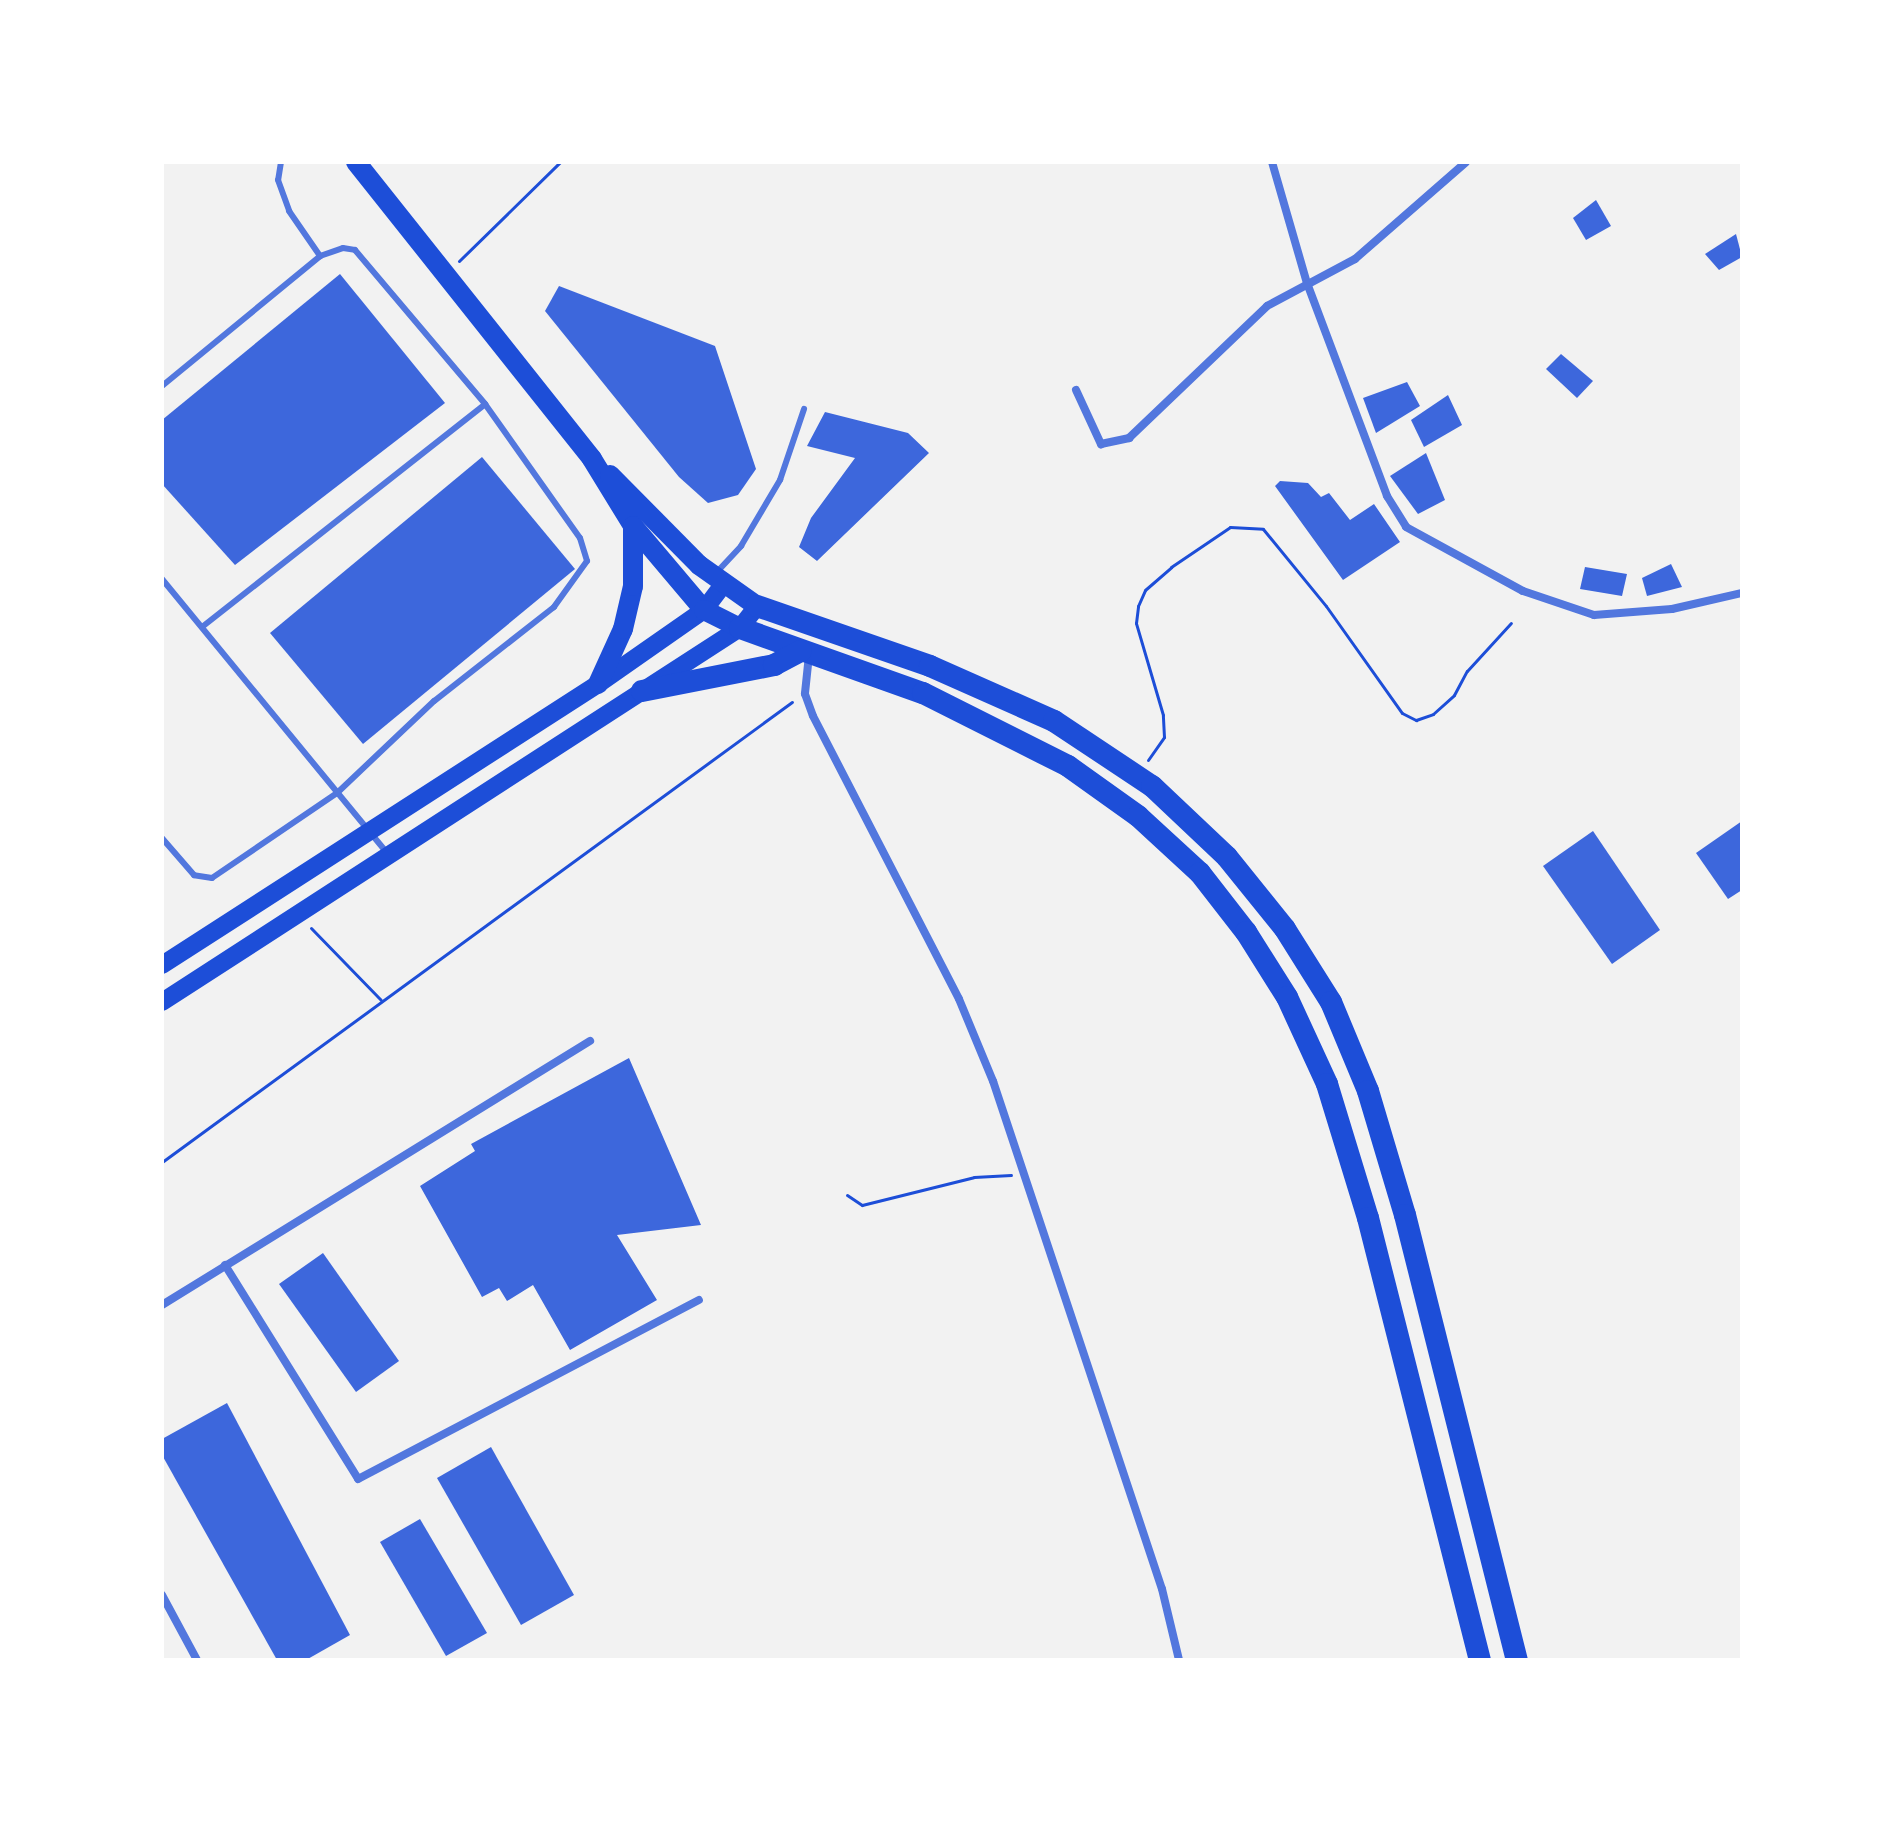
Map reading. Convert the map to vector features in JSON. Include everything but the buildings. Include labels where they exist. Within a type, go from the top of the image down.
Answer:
[{"type":"highway","points":[[356,162],[592,459],[633,526],[704,610],[740,628],[805,653],[923,693],[1068,766],[1149,825],[1200,873],[1246,932],[1287,997],[1327,1084],[1368,1218],[1480,1660]]},
{"type":"highway","points":[[592,459],[718,581],[757,606],[930,666],[1054,721],[1135,775],[1227,857],[1285,929],[1331,1002],[1368,1091],[1405,1215],[1517,1660]]},
{"type":"highway","points":[[598,684],[623,629],[630,601],[633,526]]},
{"type":"highway","points":[[642,691],[774,665],[805,653]]},
{"type":"main road","points":[[162,965],[367,830],[598,684],[704,610],[718,581]]},
{"type":"main road","points":[[162,1002],[391,858],[740,628],[757,606]]},
{"type":"street","points":[[1272,162],[1307,283],[1387,496],[1406,527],[1427,543],[1523,591],[1594,615],[1672,609],[1742,593]]},
{"type":"street","points":[[1076,390],[1101,444],[1129,438],[1232,335],[1307,283],[1378,242],[1466,162]]},
{"type":"street","points":[[805,653],[805,694],[959,999],[1026,1177],[1158,1575],[1179,1660]]},
{"type":"street","points":[[162,1305],[590,1041]]},
{"type":"street","points":[[225,1265],[358,1479],[699,1300]]},
{"type":"street","points":[[162,1595],[197,1660]]},
{"type":"lane","points":[[281,162],[278,180],[289,211],[320,256]]},
{"type":"lane","points":[[162,386],[320,256],[343,248],[355,250],[485,404],[580,538],[587,561],[554,607],[434,701],[337,793],[212,878],[194,875],[162,838]]},
{"type":"lane","points":[[202,627],[485,404]]},
{"type":"lane","points":[[718,581],[780,480],[804,409]]},
{"type":"lane","points":[[162,579],[391,858]]},
{"type":"path","points":[[445,275],[560,162]]},
{"type":"path","points":[[1135,775],[1164,737],[1163,715],[1136,623],[1138,606],[1145,590],[1171,567],[1230,527],[1263,529],[1326,606],[1402,713],[1416,720],[1433,714],[1454,695],[1467,671],[1511,623]]},
{"type":"path","points":[[162,1162],[805,694]]},
{"type":"path","points":[[300,916],[381,1000]]},
{"type":"path","points":[[847,1195],[862,1205],[974,1177],[1026,1177]]}]
